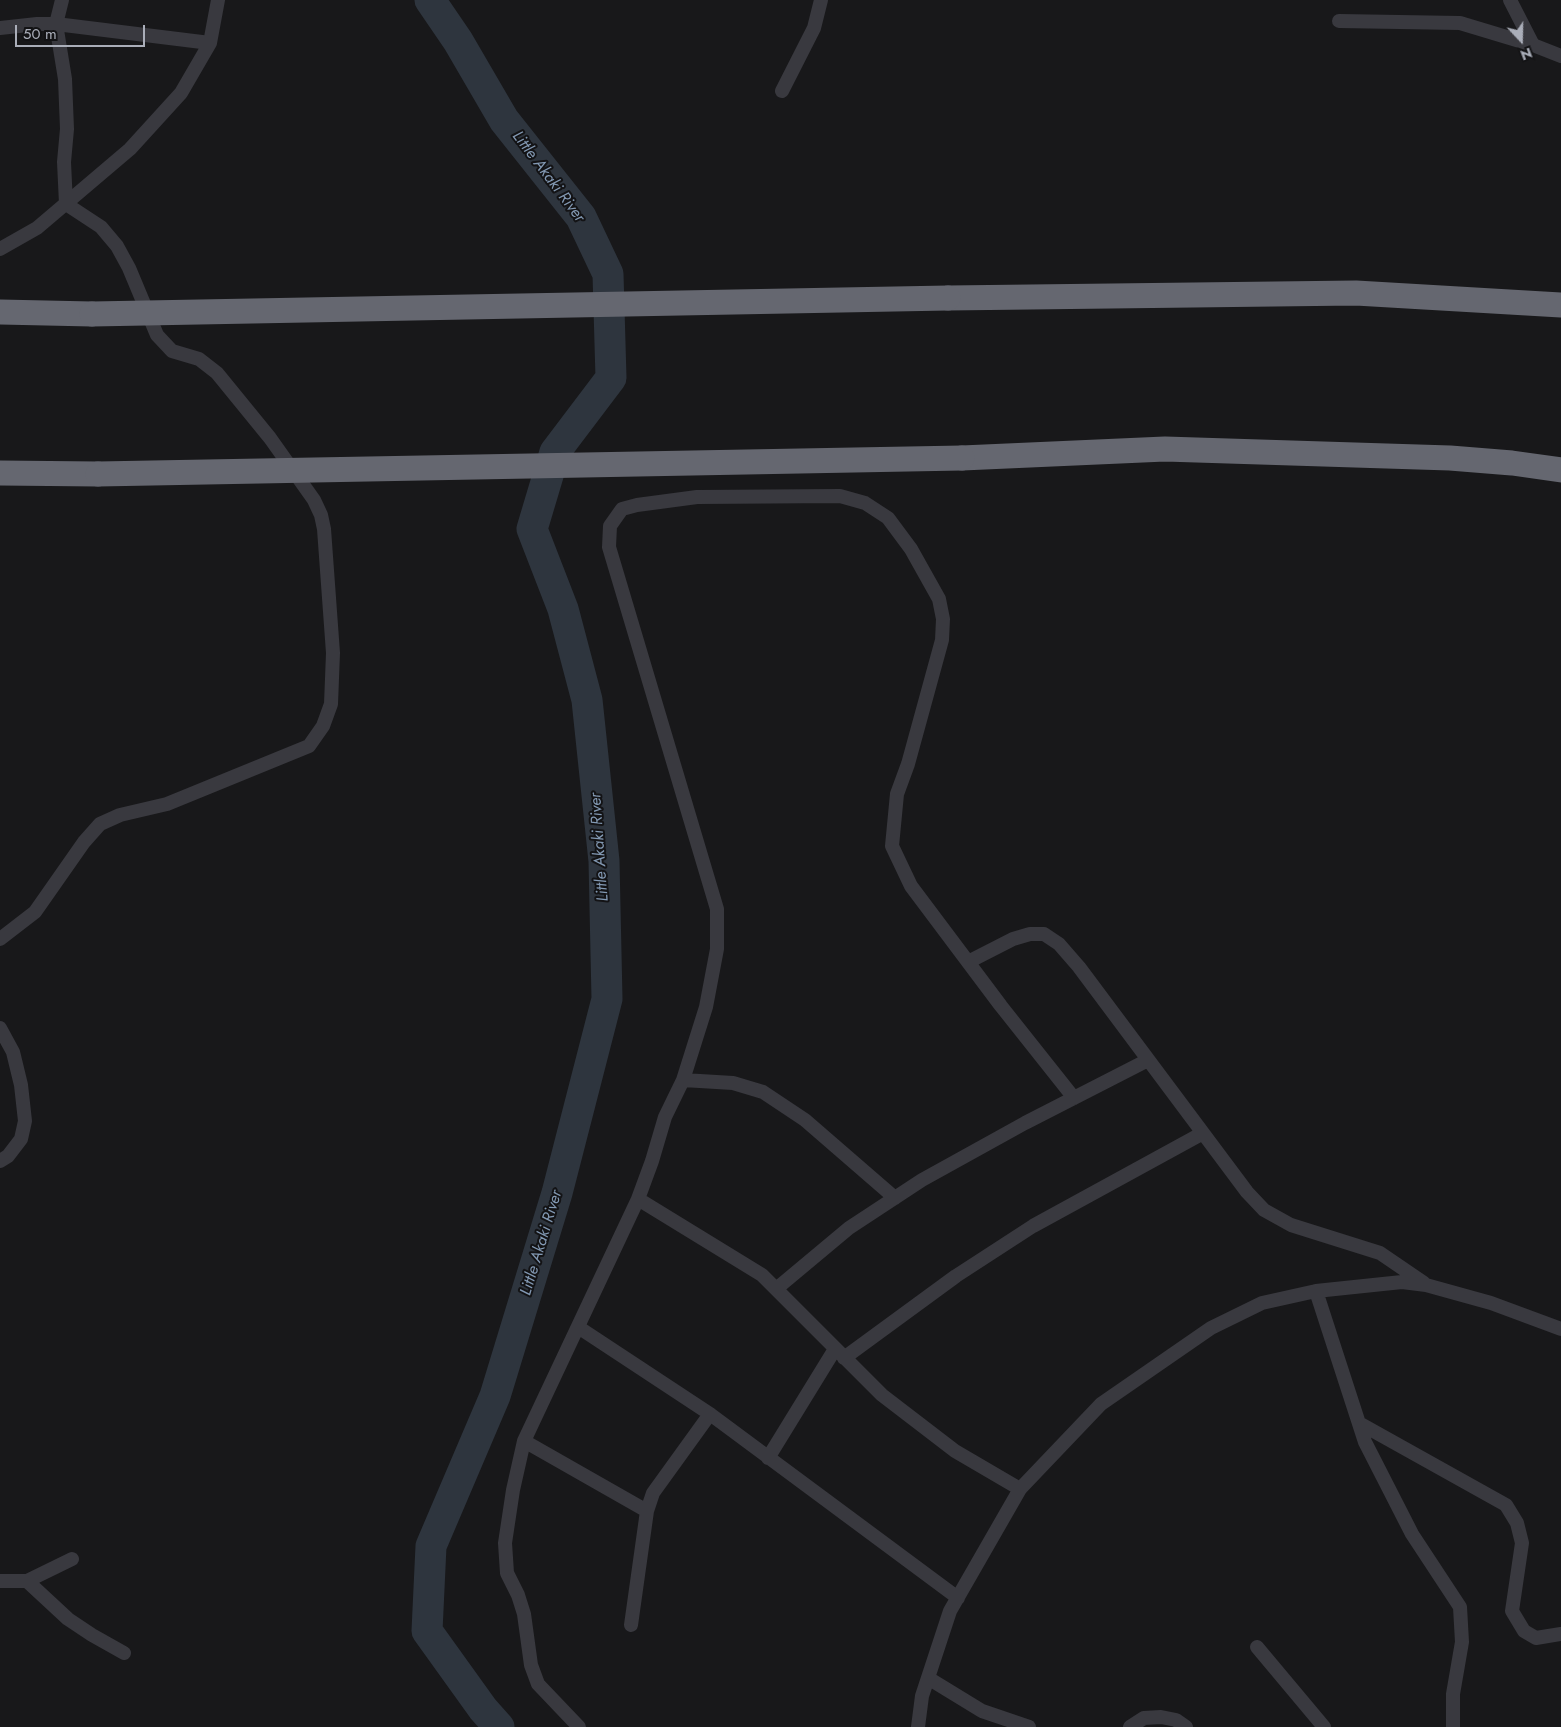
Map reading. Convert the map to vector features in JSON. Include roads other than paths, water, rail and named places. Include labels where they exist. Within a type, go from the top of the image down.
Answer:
[{"type":"highway","points":[[0,312],[92,314],[948,298],[1356,293],[1561,305]]},
{"type":"highway","points":[[0,473],[98,474],[962,458],[1165,450],[1450,458],[1512,463],[1561,470]]},
{"type":"street","points":[[62,0],[56,24],[65,79],[67,129],[64,162],[66,204]]},
{"type":"street","points":[[0,249],[37,228],[130,149],[181,93],[210,43],[218,0]]},
{"type":"street","points":[[782,91],[814,28],[821,0]]},
{"type":"street","points":[[1510,0],[1533,45]]},
{"type":"street","points":[[1339,21],[1460,22],[1561,56]]},
{"type":"street","points":[[0,28],[56,24],[210,43]]},
{"type":"street","points":[[0,939],[35,912],[84,842],[100,824],[120,815],[167,804],[309,746],[323,726],[331,704],[333,653],[324,529],[314,500],[270,438],[217,373],[200,359],[172,351],[157,335],[118,246],[101,227],[66,204]]},
{"type":"street","points":[[578,1727],[538,1684],[531,1665],[524,1614],[508,1573],[504,1543],[513,1490],[524,1441],[638,1198],[665,1117],[683,1080],[706,1007],[717,949],[717,909],[609,547],[610,526],[622,509],[637,505],[697,497],[840,496],[865,503],[888,518],[911,549],[939,599],[943,619],[942,640],[908,764],[897,794],[892,846],[911,886],[1074,1098]]},
{"type":"street","points":[[968,962],[1013,939],[1030,934],[1044,934],[1059,944],[1080,967],[1247,1192],[1264,1210],[1291,1225],[1380,1253],[1426,1285]]},
{"type":"street","points":[[0,1028],[13,1052],[21,1085],[25,1121],[21,1139],[8,1156],[0,1161]]},
{"type":"street","points":[[776,1289],[849,1228],[930,1175],[1025,1123],[1148,1060]]},
{"type":"street","points":[[683,1080],[733,1083],[763,1092],[805,1120],[895,1198]]},
{"type":"street","points":[[768,1458],[840,1354],[1033,1226],[1203,1133]]},
{"type":"street","points":[[638,1198],[762,1275],[882,1395],[955,1451],[1020,1489]]},
{"type":"street","points":[[918,1727],[922,1696],[950,1611],[1020,1489],[1101,1404],[1211,1328],[1262,1303],[1316,1291],[1402,1282],[1426,1285],[1491,1303],[1561,1329]]},
{"type":"street","points":[[1316,1291],[1365,1442],[1412,1534],[1460,1607],[1462,1642],[1454,1694],[1453,1727]]},
{"type":"street","points":[[578,1327],[710,1414],[958,1598]]},
{"type":"street","points":[[631,1625],[647,1511],[653,1493],[710,1414]]},
{"type":"street","points":[[1359,1423],[1506,1505],[1517,1523],[1522,1543],[1512,1611],[1524,1631],[1536,1638],[1561,1634]]},
{"type":"street","points":[[524,1441],[647,1511]]},
{"type":"street","points":[[0,1580],[27,1581],[72,1559]]},
{"type":"street","points":[[27,1581],[68,1619],[124,1653]]},
{"type":"street","points":[[1257,1647],[1324,1727]]},
{"type":"street","points":[[928,1678],[982,1711],[1029,1727]]},
{"type":"street","points":[[1130,1727],[1144,1718],[1161,1717],[1176,1720],[1186,1727]]},
{"type":"waterway","name":"Little Akaki River","points":[[430,0],[458,41],[504,120],[581,217],[608,274],[611,378],[555,452],[532,529],[563,609],[587,700],[604,861],[607,999],[557,1193],[495,1396],[431,1546],[427,1631],[483,1709],[499,1727]]}]
